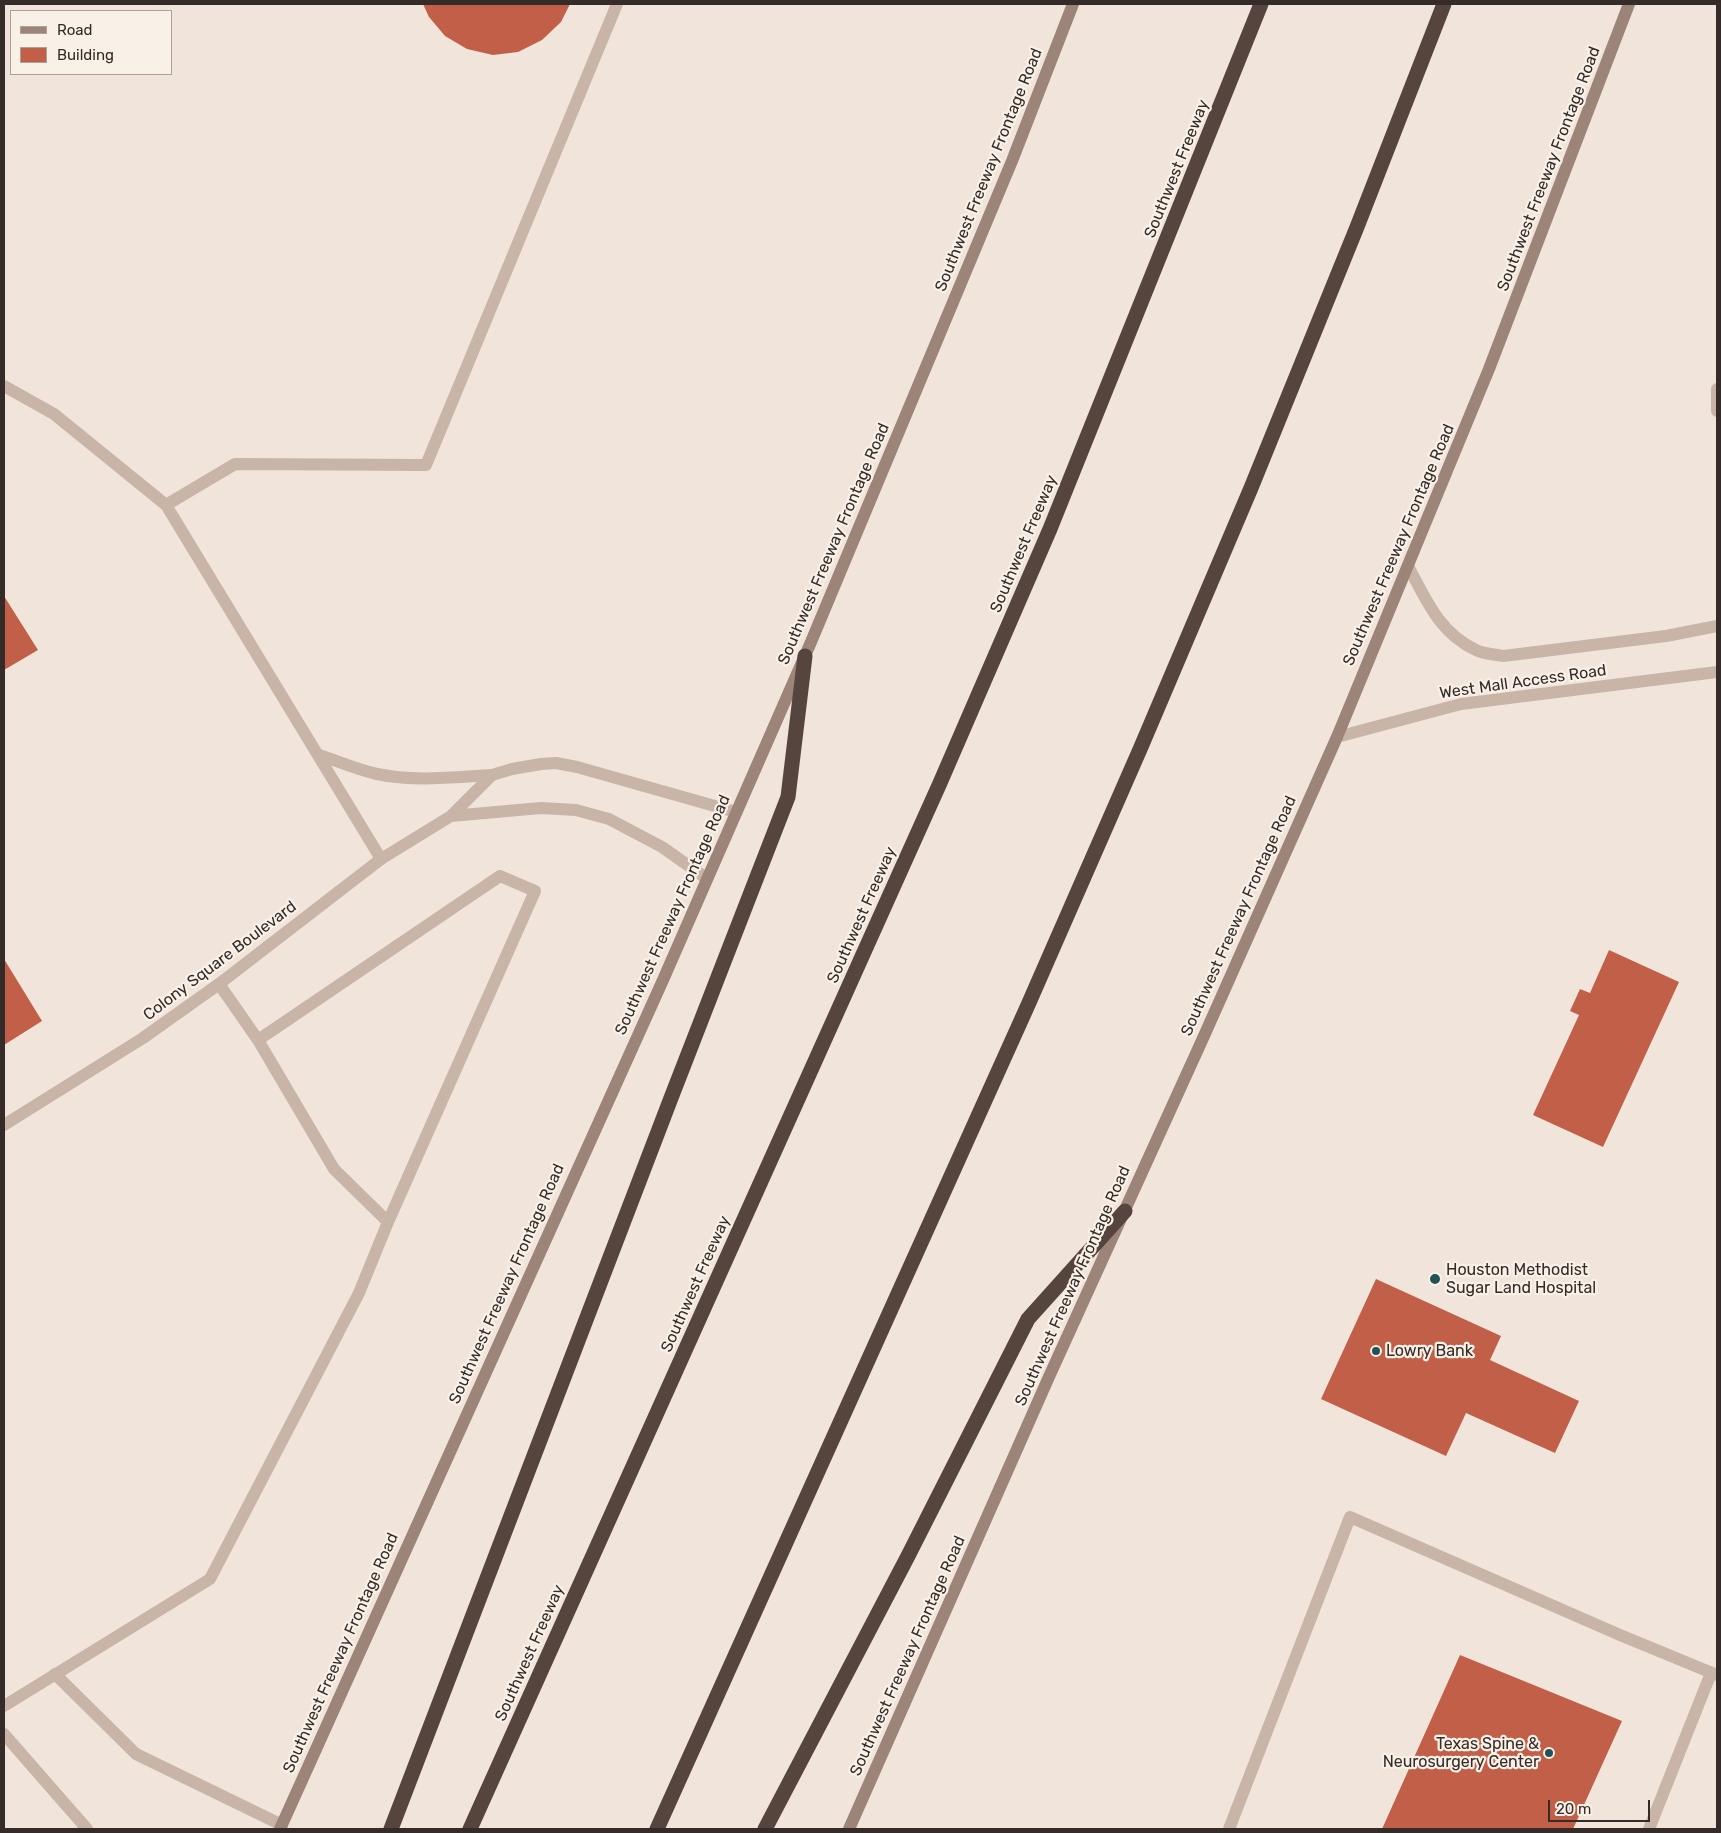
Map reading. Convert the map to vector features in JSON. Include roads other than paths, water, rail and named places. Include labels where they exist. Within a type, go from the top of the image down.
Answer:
[{"type":"highway","name":"Southwest Freeway","points":[[470,1829],[940,783],[1054,519],[1261,4]]},
{"type":"highway","points":[[657,1829],[1024,1014],[1141,747],[1258,470],[1357,227],[1444,4]]},
{"type":"highway","points":[[391,1829],[788,797],[805,656]]},
{"type":"highway","points":[[764,1829],[908,1556],[1028,1319],[1125,1211]]},
{"type":"main road","name":"Southwest Freeway Frontage Road","points":[[281,1827],[663,980],[706,878],[805,656],[970,262],[1073,4]]},
{"type":"main road","name":"Southwest Freeway Frontage Road","points":[[848,1829],[1337,737],[1489,369],[1629,4]]},
{"type":"street","points":[[166,505],[235,464],[426,465],[617,4]]},
{"type":"street","points":[[4,386],[54,414],[166,505],[381,859]]},
{"type":"street","points":[[1717,389],[1717,411]]},
{"type":"street","name":"West Mall Access Road","points":[[1408,566],[1438,620],[1455,638],[1477,651],[1502,656],[1666,636],[1717,626]]},
{"type":"street","name":"West Mall Access Road","points":[[1337,737],[1461,704],[1717,672]]},
{"type":"street","points":[[319,755],[377,774],[397,777],[492,775]]},
{"type":"street","name":"Colony Square Boulevard","points":[[4,1125],[144,1038],[219,984],[381,859],[451,816],[492,775],[523,766],[556,763],[577,767],[736,812]]},
{"type":"street","name":"Colony Square Boulevard","points":[[451,816],[541,808],[576,810],[609,819],[662,847],[706,878]]},
{"type":"street","points":[[4,1706],[210,1579],[359,1293],[388,1222],[535,892],[500,876],[258,1040]]},
{"type":"street","points":[[219,984],[258,1040],[334,1170],[388,1222]]},
{"type":"street","points":[[1229,1829],[1350,1517],[1714,1674],[1649,1829]]},
{"type":"street","points":[[55,1674],[136,1754],[281,1827]]},
{"type":"street","points":[[4,1734],[87,1829]]},
{"type":"place","name":"Houston Methodist Sugar Land Hospital","points":[[1435,1279]]},
{"type":"place","name":"Lowry Bank","points":[[1376,1351]]},
{"type":"place","name":"Texas Spine & Neurosurgery Center","points":[[1549,1753]]}]
